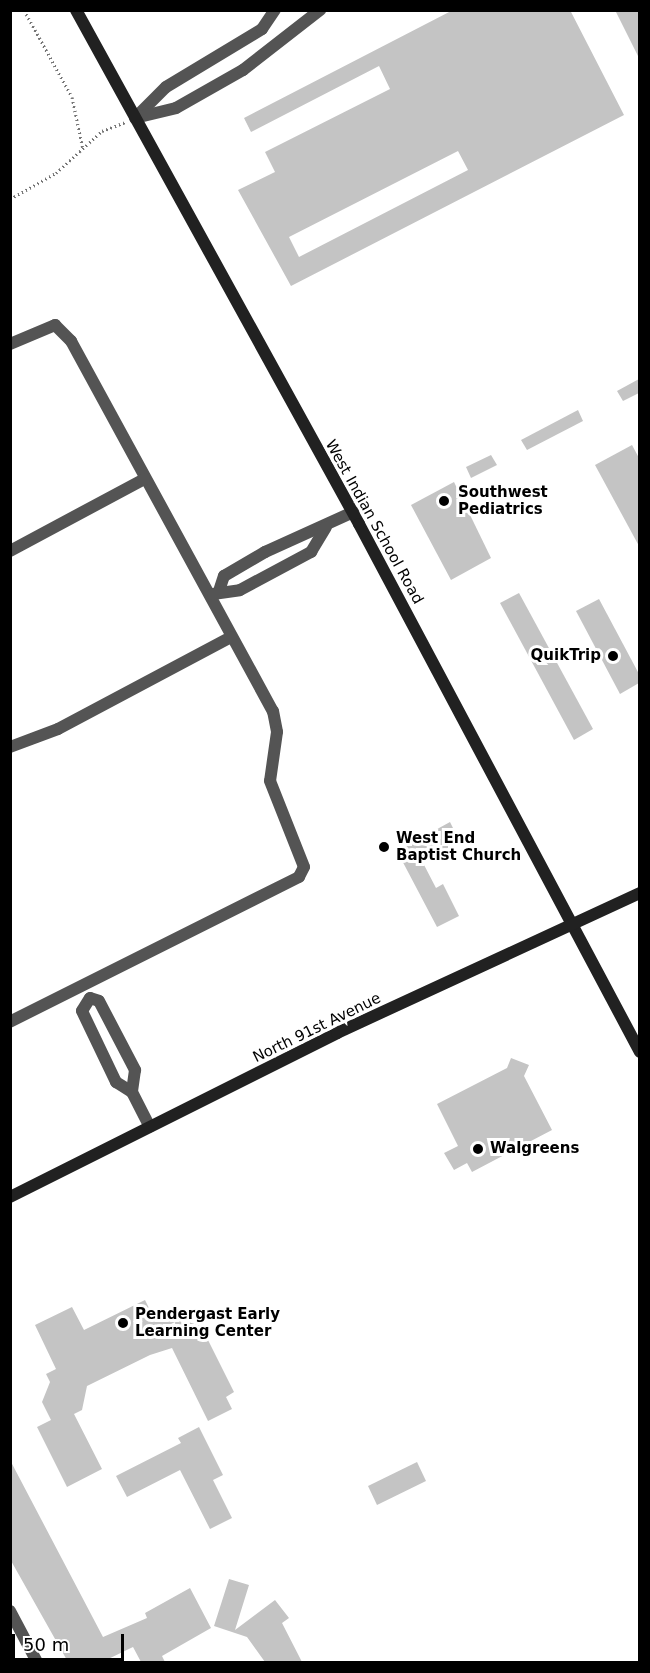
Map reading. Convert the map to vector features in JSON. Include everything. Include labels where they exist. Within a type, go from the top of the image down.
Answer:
[{"type":"main road","name":"West Indian School Road","points":[[76,10],[353,512],[639,1052]]},
{"type":"main road","name":"North 91st Avenue","points":[[10,1197],[572,923],[639,893]]},
{"type":"street","points":[[135,118],[166,87],[262,29],[275,10]]},
{"type":"street","points":[[135,118],[176,108],[243,70],[320,10]]},
{"type":"street","points":[[10,344],[42,326],[64,330],[144,479],[214,594],[231,637],[273,711],[277,732],[270,781],[304,867],[298,877],[83,983],[10,1022]]},
{"type":"street","points":[[10,551],[144,479]]},
{"type":"street","points":[[214,594],[224,576],[298,533],[326,527],[353,512]]},
{"type":"street","points":[[214,594],[240,590],[311,552],[326,527]]},
{"type":"street","points":[[265,552],[276,570]]},
{"type":"street","points":[[10,747],[58,729],[231,637]]},
{"type":"street","points":[[83,983],[90,998],[99,1001],[135,1070],[132,1092]]},
{"type":"street","points":[[90,998],[82,1011],[116,1082],[132,1092],[150,1127]]},
{"type":"street","points":[[10,1611],[37,1662]]},
{"type":"path","points":[[24,10],[72,97],[83,149]]},
{"type":"path","points":[[10,199],[56,173],[102,131],[135,118]]},
{"type":"building","points":[[453,10],[570,10],[624,115],[291,286],[238,190],[275,172],[265,152],[390,89],[379,66],[251,132],[244,118]],"holes":[[[458,151],[468,170],[299,257],[289,237]]]},
{"type":"building","points":[[615,10],[639,10],[639,58]]},
{"type":"building","points":[[639,379],[639,393],[623,401],[617,391]]},
{"type":"building","points":[[578,410],[583,421],[527,450],[521,440]]},
{"type":"building","points":[[632,445],[639,458],[639,546],[595,465]]},
{"type":"building","points":[[491,455],[497,465],[471,478],[466,467]]},
{"type":"building","points":[[454,482],[491,558],[451,580],[411,505]]},
{"type":"building","name":"QuikTrip","points":[[519,593],[593,729],[574,740],[500,603]]},
{"type":"building","name":"QuikTrip","points":[[599,599],[639,674],[639,683],[620,694],[576,611]]},
{"type":"building","points":[[450,822],[460,842],[422,861],[436,888],[443,884],[459,916],[437,927],[397,851]]},
{"type":"building","name":"Walgreens","points":[[511,1058],[529,1065],[524,1076],[552,1130],[472,1172],[467,1163],[454,1170],[444,1153],[458,1146],[437,1104],[507,1068]]},
{"type":"building","points":[[145,1300],[150,1310],[201,1326],[234,1392],[226,1397],[232,1409],[208,1421],[172,1348],[150,1355],[87,1386],[82,1410],[74,1414],[102,1469],[67,1487],[37,1427],[51,1420],[42,1402],[50,1382],[46,1374],[56,1369],[35,1325],[72,1307],[84,1330]]},
{"type":"building","points":[[199,1427],[223,1475],[213,1480],[232,1518],[210,1529],[180,1470],[127,1497],[116,1476],[181,1443],[178,1438]]},
{"type":"building","points":[[10,1460],[103,1637],[147,1618],[145,1613],[190,1588],[211,1628],[162,1656],[165,1662],[141,1662],[133,1647],[102,1662],[68,1662],[10,1559]]},
{"type":"building","points":[[417,1462],[426,1481],[377,1505],[368,1486]]},
{"type":"building","points":[[229,1579],[249,1585],[235,1630],[275,1600],[289,1618],[282,1623],[302,1662],[265,1662],[247,1637],[214,1626]]},
{"type":"place","name":"Southwest Pediatrics","points":[[444,501]]},
{"type":"place","name":"QuikTrip","points":[[613,656]]},
{"type":"place","name":"West End Baptist Church","points":[[384,847]]},
{"type":"place","name":"Walgreens","points":[[478,1149]]},
{"type":"place","name":"Pendergast Early Learning Center","points":[[123,1323]]}]
